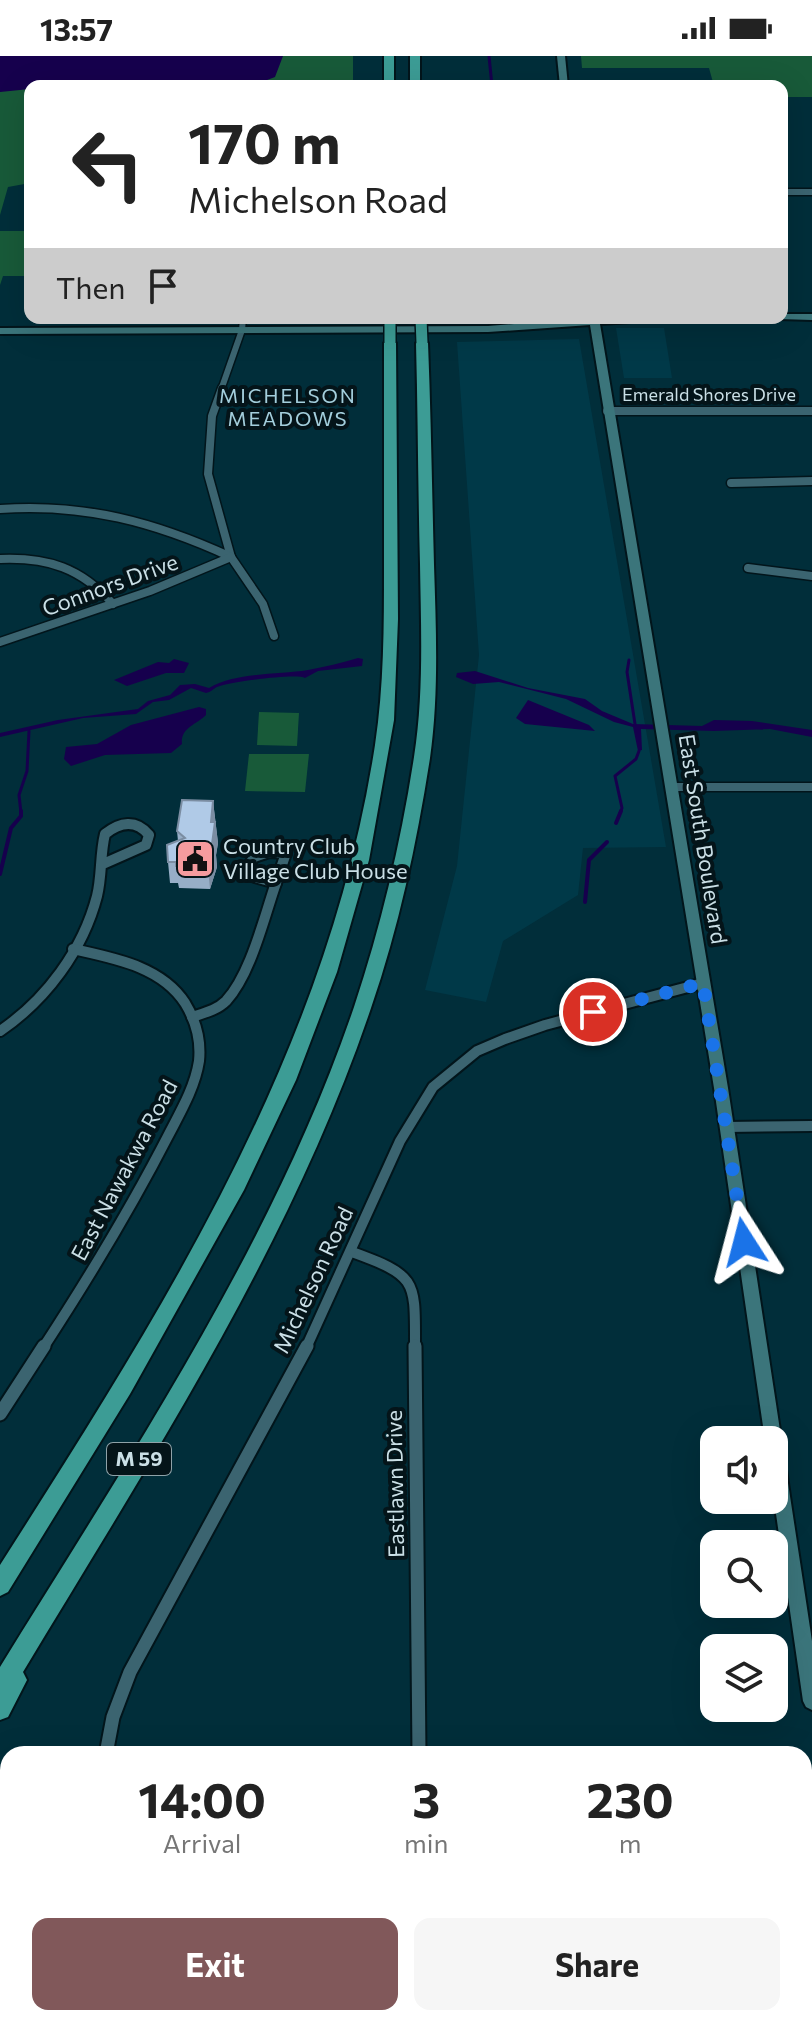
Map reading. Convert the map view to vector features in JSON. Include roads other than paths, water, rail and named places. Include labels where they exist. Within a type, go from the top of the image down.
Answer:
[{"type":"highway","points":[[389,56],[389,80]]},
{"type":"highway","points":[[415,56],[415,80]]},
{"type":"highway","name":"M 59","points":[[0,1585],[156,1335],[236,1191],[302,1042],[341,931],[371,816],[387,716],[391,654],[390,324]]},
{"type":"highway","name":"M 59","points":[[0,1688],[202,1353],[267,1234],[327,1102],[387,931],[410,833],[427,700],[429,627],[421,324]]},
{"type":"highway","points":[[0,1709],[75,1564]]},
{"type":"street","points":[[561,56],[563,80]]},
{"type":"street","points":[[788,192],[812,192]]},
{"type":"street","points":[[788,317],[812,317]]},
{"type":"street","points":[[242,324],[216,401],[207,449],[209,483],[231,557],[263,604],[274,636]]},
{"type":"street","points":[[0,331],[506,329],[555,324]]},
{"type":"street","name":"East South Boulevard","points":[[595,324],[726,1127],[812,1701]]},
{"type":"street","name":"Emerald Shores Drive","points":[[607,411],[812,411]]},
{"type":"street","points":[[731,483],[812,481]]},
{"type":"street","points":[[0,509],[73,507],[129,516],[159,525],[231,557]]},
{"type":"street","name":"Connors Drive","points":[[0,642],[113,604],[231,557]]},
{"type":"street","points":[[0,559],[37,559],[62,564],[92,580],[113,604]]},
{"type":"street","points":[[748,568],[812,576]]},
{"type":"street","points":[[672,787],[812,787]]},
{"type":"street","points":[[0,1031],[43,997],[73,949],[97,899],[104,837],[110,829],[130,823],[146,830],[149,840],[141,849],[103,864]]},
{"type":"street","points":[[192,1017],[215,1009],[231,994],[276,883]]},
{"type":"street","name":"East Nawakwa Road","points":[[0,1414],[117,1231],[187,1098],[199,1056],[197,1029],[192,1017],[169,986],[137,965],[73,949]]},
{"type":"street","name":"Michelson Road","points":[[108,1746],[113,1717],[136,1660],[270,1417],[352,1252],[400,1141],[433,1087],[477,1051],[545,1025],[703,983]]},
{"type":"street","points":[[726,1127],[812,1126]]},
{"type":"street","name":"Eastlawn Drive","points":[[352,1252],[401,1270],[409,1277],[415,1299],[419,1746]]},
{"type":"waterway","points":[[489,56],[491,80]]},
{"type":"waterway","points":[[629,660],[627,672],[635,724]]},
{"type":"waterway","points":[[21,813],[19,795],[27,771],[29,731]]},
{"type":"waterway","points":[[620,813],[622,808],[615,776],[636,759],[639,751]]},
{"type":"waterway","points":[[616,823],[621,811]]},
{"type":"waterway","points":[[0,874],[11,828],[21,813]]},
{"type":"waterway","points":[[585,902],[589,860],[607,842]]},
{"type":"place","name":"Country Club Village Club House","points":[[195,859]]},
{"type":"district","name":"MICHELSON MEADOWS","points":[[288,408]]}]
